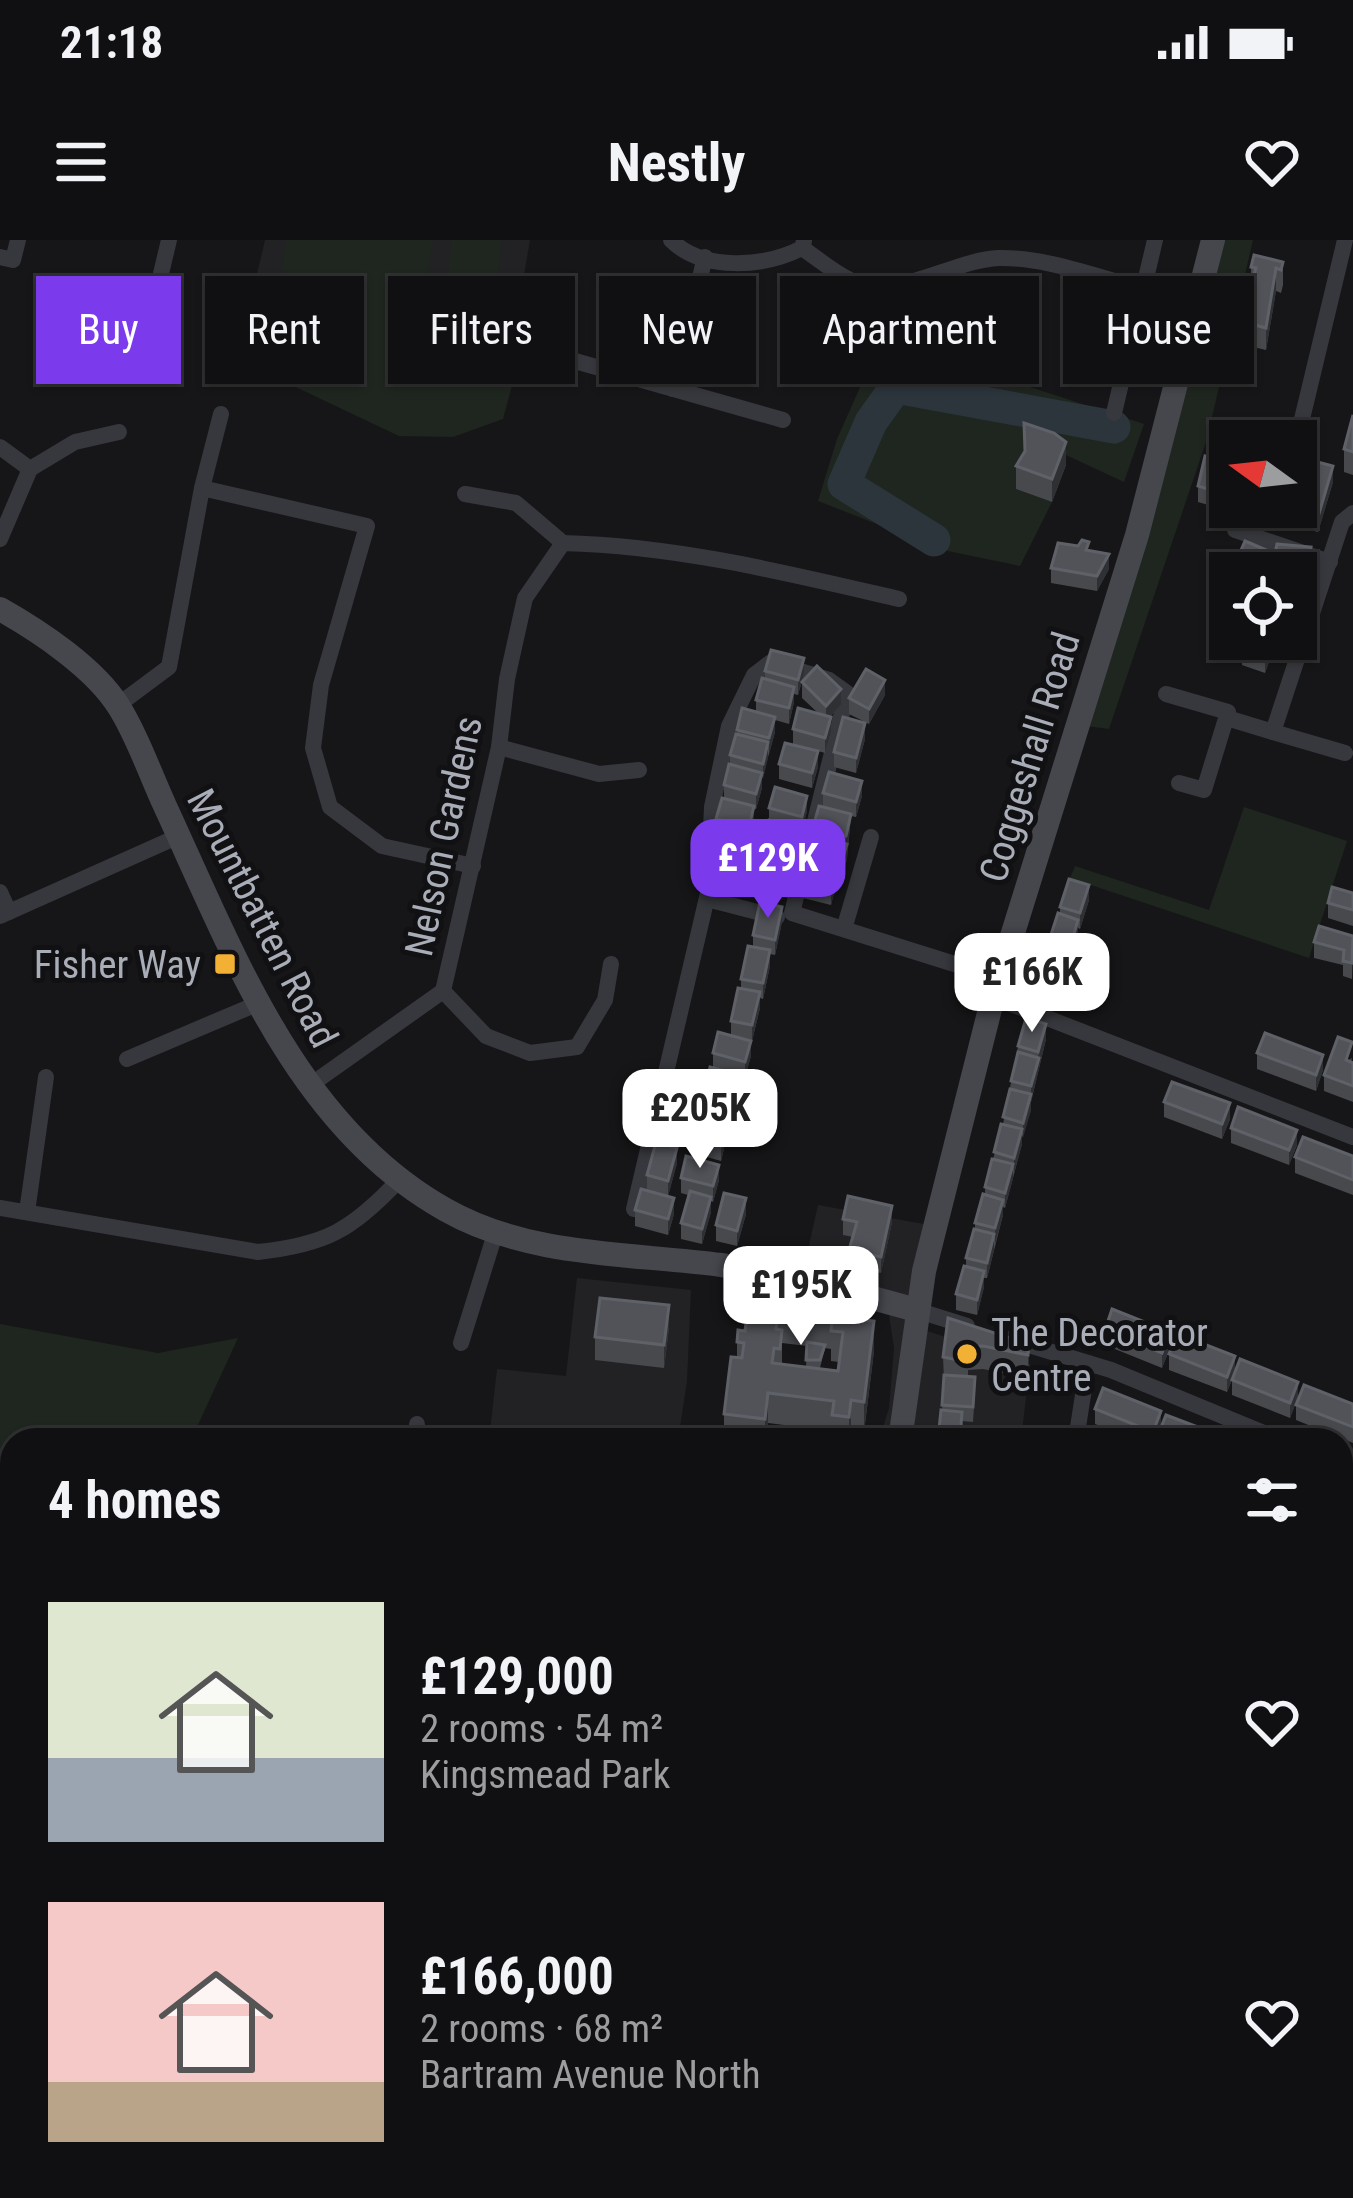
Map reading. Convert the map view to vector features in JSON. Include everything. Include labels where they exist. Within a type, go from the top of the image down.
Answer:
[{"type":"street","points":[[0,256],[13,260],[17,240]]},
{"type":"street","points":[[161,276],[169,240]]},
{"type":"street","points":[[671,240],[686,252],[752,264],[786,256],[803,244],[850,281],[882,288],[954,265],[1037,252],[1105,276]]},
{"type":"street","points":[[1147,276],[1155,240]]},
{"type":"street","name":"Coggeshall Road","points":[[901,1428],[916,1310],[996,987],[1136,535],[1213,240]]},
{"type":"street","points":[[1302,420],[1345,240]]},
{"type":"street","points":[[674,389],[705,257]]},
{"type":"street","points":[[1331,304],[1353,310]]},
{"type":"street","points":[[575,361],[783,420]]},
{"type":"street","points":[[1114,412],[1121,384]]},
{"type":"street","points":[[118,705],[169,667],[202,488],[221,414]]},
{"type":"street","points":[[0,538],[30,469],[75,442],[119,432]]},
{"type":"street","points":[[0,447],[30,469]]},
{"type":"street","points":[[202,488],[367,526],[321,685],[313,748],[330,807],[382,846],[473,866]]},
{"type":"street","points":[[466,494],[516,503],[563,543],[631,545],[732,560],[898,599]]},
{"type":"street","points":[[1273,732],[1342,522],[1353,513]]},
{"type":"street","points":[[1242,528],[1240,532],[1330,562]]},
{"type":"street","name":"Nelson Gardens","points":[[309,1086],[443,991],[499,747],[507,679],[525,598],[563,543]]},
{"type":"street","name":"Mountbatten Road","points":[[0,609],[71,657],[118,705],[259,1003],[309,1086],[362,1148],[398,1181],[495,1234],[593,1252],[796,1278],[916,1310]]},
{"type":"street","points":[[634,1209],[706,899],[712,807],[729,726],[754,675],[771,662],[830,680],[847,693],[791,913],[996,987],[1353,1137]]},
{"type":"street","points":[[1166,694],[1228,712],[1204,790],[1179,783]]},
{"type":"street","points":[[1227,718],[1345,752]]},
{"type":"street","points":[[499,747],[599,774],[639,770]]},
{"type":"street","points":[[0,892],[5,914],[179,836]]},
{"type":"street","points":[[844,929],[871,837]]},
{"type":"street","points":[[706,899],[789,920]]},
{"type":"street","points":[[443,991],[487,1036],[530,1053],[577,1047],[604,1000],[611,964]]},
{"type":"street","points":[[127,1059],[259,1003]]},
{"type":"street","points":[[27,1212],[46,1077]]},
{"type":"street","points":[[0,1208],[258,1252],[300,1248],[338,1234],[398,1181]]},
{"type":"street","points":[[461,1342],[495,1234]]},
{"type":"street","points":[[916,1310],[980,1330]]},
{"type":"street","points":[[1001,1336],[1088,1363],[1251,1428]]},
{"type":"street","points":[[1078,1428],[1088,1363]]},
{"type":"shaded area","points":[[265,240],[530,240],[524,276],[388,276],[388,378],[364,373],[364,276],[256,276]]},
{"type":"shaded area","points":[[287,240],[433,240],[427,276],[388,276],[388,384],[512,384],[503,419],[453,437],[399,436],[289,384],[364,384],[364,276],[280,276]]},
{"type":"shaded area","points":[[452,240],[502,240],[497,276],[447,276]]},
{"type":"shaded area","points":[[1220,240],[1253,240],[1245,276],[1210,276]]},
{"type":"shaded area","points":[[422,384],[506,384],[503,399]]},
{"type":"shaded area","points":[[861,384],[1021,384],[1144,424],[1124,482],[1038,442],[1016,489],[1052,502],[1020,566],[943,550],[818,501],[837,439]]},
{"type":"shaded area","points":[[1180,384],[1220,384],[1207,439],[1109,729],[1086,726]]},
{"type":"shaded area","points":[[1244,807],[1347,841],[1309,958],[1070,878],[1075,866],[1209,910]]},
{"type":"shaded area","points":[[818,1205],[946,1228],[924,1330],[1030,1364],[1022,1428],[883,1428],[894,1348],[889,1315],[838,1295],[799,1290]]},
{"type":"shaded area","points":[[577,1278],[691,1290],[680,1428],[490,1428],[497,1369],[566,1376]]},
{"type":"shaded area","points":[[0,1324],[158,1353],[238,1338],[197,1428],[0,1428]]},
{"type":"building","points":[[1254,255],[1283,262],[1281,270],[1276,268],[1266,328],[1254,325],[1256,268],[1251,267]]},
{"type":"building","points":[[1353,415],[1353,452],[1344,449]]},
{"type":"building","points":[[1024,423],[1066,442],[1052,479],[1016,466],[1025,451]]},
{"type":"building","points":[[1205,456],[1209,457],[1209,489],[1198,486]]},
{"type":"building","points":[[1317,462],[1333,466],[1317,517]]},
{"type":"building","points":[[1082,540],[1089,542],[1086,550],[1109,554],[1097,576],[1051,568],[1058,543],[1078,546]]},
{"type":"building","points":[[1245,541],[1271,552],[1240,552]]},
{"type":"building","points":[[1277,544],[1311,547],[1310,552],[1275,552]]},
{"type":"building","points":[[771,650],[804,658],[798,680],[765,671]]},
{"type":"building","points":[[817,666],[841,689],[826,706],[802,682]]},
{"type":"building","points":[[866,669],[885,680],[869,709],[849,698]]},
{"type":"building","points":[[762,678],[794,687],[789,708],[756,700]]},
{"type":"building","points":[[742,708],[775,717],[769,738],[737,730]]},
{"type":"building","points":[[798,708],[831,717],[825,738],[793,729]]},
{"type":"building","points":[[843,717],[865,723],[856,758],[834,752]]},
{"type":"building","points":[[736,734],[768,742],[763,764],[730,755]]},
{"type":"building","points":[[785,743],[818,751],[812,773],[779,764]]},
{"type":"building","points":[[729,764],[762,773],[756,794],[724,785]]},
{"type":"building","points":[[829,772],[862,781],[856,802],[823,793]]},
{"type":"building","points":[[775,787],[807,796],[802,817],[769,808]]},
{"type":"building","points":[[722,798],[754,806],[749,827],[716,819]]},
{"type":"building","points":[[819,806],[851,814],[846,836],[813,827]]},
{"type":"building","points":[[769,820],[802,829],[796,850],[764,841]]},
{"type":"building","points":[[719,832],[752,841],[746,862],[714,854]]},
{"type":"building","points":[[814,835],[847,844],[841,865],[809,856]]},
{"type":"building","points":[[762,853],[795,862],[789,883],[757,874]]},
{"type":"building","points":[[804,860],[837,869],[831,890],[799,881]]},
{"type":"building","points":[[1069,879],[1089,885],[1080,913],[1060,907]]},
{"type":"building","points":[[1332,887],[1353,893],[1353,910],[1328,903]]},
{"type":"building","points":[[760,902],[782,907],[775,940],[753,935]]},
{"type":"building","points":[[1058,913],[1078,920],[1070,948],[1049,941]]},
{"type":"building","points":[[1319,926],[1353,936],[1352,963],[1343,961],[1344,950],[1314,942]]},
{"type":"building","points":[[748,946],[770,950],[763,983],[741,979]]},
{"type":"building","points":[[1046,949],[1066,955],[1055,990],[1039,984]]},
{"type":"building","points":[[738,988],[760,992],[752,1025],[731,1021]]},
{"type":"building","points":[[1026,1018],[1046,1024],[1038,1052],[1018,1046]]},
{"type":"building","points":[[718,1032],[751,1041],[745,1062],[713,1053]]},
{"type":"building","points":[[1265,1033],[1323,1055],[1316,1075],[1257,1053]]},
{"type":"building","points":[[1338,1037],[1352,1042],[1346,1060],[1353,1063],[1353,1086],[1324,1075]]},
{"type":"building","points":[[1018,1052],[1039,1058],[1031,1086],[1011,1081]]},
{"type":"building","points":[[710,1067],[743,1076],[738,1097],[705,1088]]},
{"type":"building","points":[[1172,1082],[1230,1103],[1222,1124],[1164,1102]]},
{"type":"building","points":[[1010,1089],[1031,1094],[1023,1123],[1003,1117]]},
{"type":"building","points":[[708,1107],[729,1113],[721,1146],[700,1140]]},
{"type":"building","points":[[1238,1107],[1297,1130],[1289,1150],[1231,1128]]},
{"type":"building","points":[[1001,1124],[1022,1129],[1014,1158],[994,1152]]},
{"type":"building","points":[[1303,1137],[1353,1156],[1353,1180],[1295,1157]]},
{"type":"building","points":[[656,1142],[677,1148],[668,1181],[647,1175]]},
{"type":"building","points":[[686,1156],[719,1165],[713,1186],[681,1178]]},
{"type":"building","points":[[992,1159],[1013,1164],[1005,1193],[985,1187]]},
{"type":"building","points":[[641,1189],[674,1198],[668,1219],[635,1210]]},
{"type":"building","points":[[690,1191],[711,1197],[702,1229],[681,1223]]},
{"type":"building","points":[[724,1193],[746,1198],[737,1231],[716,1225]]},
{"type":"building","points":[[983,1194],[1003,1200],[995,1228],[975,1223]]},
{"type":"building","points":[[848,1196],[892,1206],[881,1257],[849,1250],[857,1222],[843,1219]]},
{"type":"building","points":[[974,1229],[994,1234],[987,1263],[966,1258]]},
{"type":"building","points":[[964,1266],[984,1271],[977,1300],[956,1294]]},
{"type":"building","points":[[771,1279],[851,1289],[850,1298],[868,1300],[865,1320],[874,1321],[864,1402],[851,1400],[849,1417],[832,1415],[834,1401],[768,1393],[765,1419],[724,1414],[731,1357],[742,1358],[744,1343],[737,1342],[738,1330],[745,1331],[750,1291],[759,1292]],"holes":[[[778,1312],[832,1319],[831,1331],[843,1332],[838,1371],[772,1363],[774,1348],[780,1349]]]},
{"type":"building","points":[[600,1298],[669,1305],[664,1345],[595,1337]]},
{"type":"building","points":[[1112,1309],[1170,1332],[1162,1353],[1105,1330]]},
{"type":"building","points":[[948,1318],[1029,1344],[1028,1355],[983,1346],[968,1347],[968,1362],[943,1357]]},
{"type":"building","points":[[1178,1334],[1235,1356],[1227,1377],[1169,1354]]},
{"type":"building","points":[[807,1342],[825,1345],[820,1360],[806,1360]]},
{"type":"building","points":[[1240,1359],[1298,1382],[1290,1403],[1232,1380]]},
{"type":"building","points":[[944,1375],[975,1377],[973,1407],[942,1405]]},
{"type":"building","points":[[1304,1385],[1353,1404],[1353,1427],[1296,1405]]},
{"type":"building","points":[[1103,1388],[1161,1411],[1155,1428],[1143,1428],[1095,1409]]},
{"type":"building","points":[[941,1410],[962,1412],[961,1428],[939,1428]]},
{"type":"building","points":[[1166,1415],[1200,1428],[1161,1428]]},
{"type":"waterway","points":[[934,540],[844,484],[871,422],[896,387],[1114,427]]},
{"type":"place","name":"Fisher Way","points":[[225,964]]},
{"type":"place","name":"The Decorator Centre","points":[[967,1354]]}]
